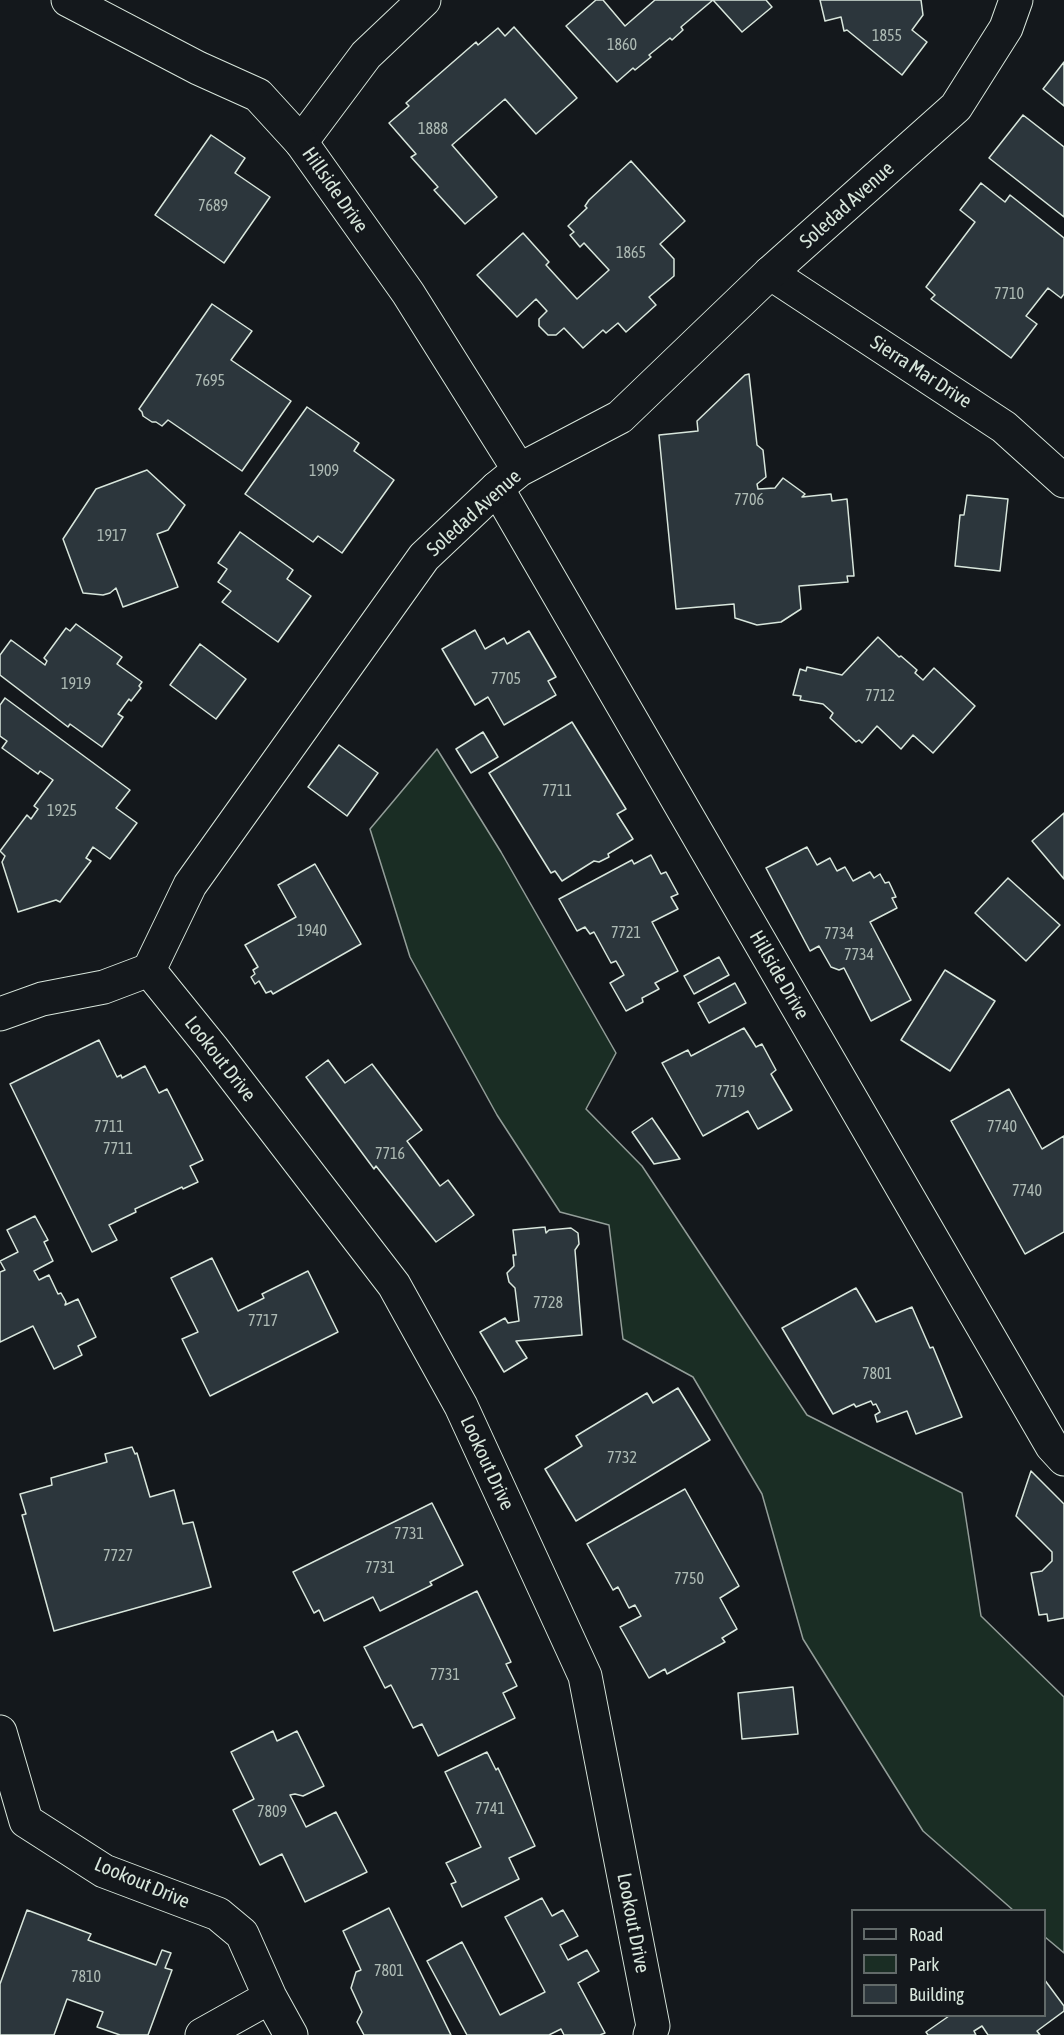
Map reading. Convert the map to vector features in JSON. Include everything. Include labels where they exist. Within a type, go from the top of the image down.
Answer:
[{"type":"street","name":"Hillside Drive","points":[[68,0],[198,69],[258,95],[301,142],[408,293],[508,479],[1052,1446],[1064,1459]]},
{"type":"street","points":[[301,142],[366,55],[424,0]]},
{"type":"street","name":"Soledad Avenue","points":[[149,970],[190,885],[424,557],[508,479],[620,417],[770,273],[956,107],[1006,28],[1016,0]]},
{"type":"street","name":"Sierra Mar Drive","points":[[770,273],[1004,427],[1064,481]]},
{"type":"street","points":[[0,1014],[42,999],[104,987],[149,970]]},
{"type":"street","name":"Lookout Drive","points":[[149,970],[212,1048],[394,1285],[461,1406],[585,1676],[653,2025],[650,2035]]},
{"type":"street","name":"Lookout Drive","points":[[0,1732],[26,1821],[104,1871],[218,1914],[242,1934],[270,1997],[291,2035]]},
{"type":"street","points":[[202,2035],[270,1997]]},
{"type":"green space","points":[[437,749],[501,852],[616,1053],[586,1109],[642,1166],[807,1415],[962,1493],[981,1616],[1064,1697],[1064,1953],[1046,1938],[1046,1909],[1012,1909],[923,1831],[803,1639],[762,1494],[693,1377],[623,1339],[609,1225],[560,1212],[497,1115],[410,957],[370,829]]},
{"type":"building","points":[[596,0],[603,0],[625,26],[655,0],[713,0],[681,27],[683,30],[672,40],[670,38],[649,55],[651,57],[635,70],[633,68],[617,82],[566,26]]},
{"type":"building","points":[[713,0],[766,0],[772,7],[742,32]]},
{"type":"building","points":[[820,0],[921,0],[923,15],[912,30],[927,42],[902,75],[847,30],[844,31],[841,17],[825,21]]},
{"type":"building","points":[[514,27],[577,98],[536,134],[505,99],[452,145],[497,197],[465,224],[434,190],[438,187],[411,157],[416,154],[389,123],[409,106],[406,103],[476,42],[478,45],[498,28],[505,36]]},
{"type":"building","points":[[1064,62],[1064,106],[1043,89]]},
{"type":"building","points":[[1023,115],[1064,147],[1064,217],[989,158]]},
{"type":"building","points":[[211,135],[245,158],[235,173],[270,197],[224,263],[155,215]]},
{"type":"building","points":[[631,161],[685,221],[660,244],[674,259],[674,276],[649,297],[656,305],[626,332],[618,323],[606,333],[603,330],[583,348],[564,328],[556,335],[548,335],[539,326],[539,319],[547,311],[536,299],[517,317],[477,275],[523,233],[549,262],[546,265],[577,299],[609,270],[584,243],[580,247],[570,235],[574,232],[568,226],[587,208],[585,206],[589,200]]},
{"type":"building","points":[[981,183],[1005,202],[1010,195],[1064,238],[1064,294],[1061,298],[1048,288],[1026,316],[1037,324],[1011,358],[931,299],[935,295],[926,287],[975,222],[960,210]]},
{"type":"building","points":[[212,304],[252,331],[231,360],[291,401],[242,471],[168,420],[162,426],[143,416],[139,409]]},
{"type":"building","points":[[749,374],[757,445],[763,450],[766,477],[757,484],[758,489],[775,488],[783,478],[805,494],[802,497],[831,494],[832,501],[847,499],[854,576],[847,576],[848,582],[799,586],[801,609],[781,622],[757,625],[735,618],[734,604],[676,609],[659,435],[698,431],[697,421],[745,375]]},
{"type":"building","points":[[307,407],[359,443],[354,451],[394,480],[342,553],[318,536],[313,542],[245,494]]},
{"type":"building","points":[[147,470],[185,505],[168,530],[157,534],[178,587],[123,607],[116,588],[103,595],[83,593],[63,539],[96,489]]},
{"type":"building","points":[[967,495],[1008,499],[1000,571],[955,566],[960,515],[964,515]]},
{"type":"building","points":[[240,532],[293,570],[287,579],[311,596],[278,642],[222,602],[231,591],[218,582],[227,569],[218,563]]},
{"type":"building","points":[[76,624],[122,657],[117,664],[142,682],[139,686],[141,688],[118,714],[123,717],[102,747],[70,724],[68,727],[0,675],[0,655],[11,640],[45,665],[47,661],[44,658],[66,628],[70,631]]},
{"type":"building","points":[[475,630],[485,649],[504,638],[507,644],[529,631],[556,677],[548,681],[556,695],[504,725],[488,697],[475,705],[442,649]]},
{"type":"building","points":[[878,637],[917,670],[915,673],[923,680],[934,668],[975,706],[933,753],[913,735],[901,749],[877,726],[862,743],[859,740],[856,742],[830,718],[833,713],[823,704],[800,700],[801,696],[793,695],[800,669],[806,671],[807,667],[842,675]]},
{"type":"building","points":[[200,644],[246,679],[216,719],[170,685]]},
{"type":"building","points":[[5,698],[130,790],[116,808],[137,823],[110,859],[93,847],[86,858],[91,861],[60,902],[56,900],[18,912],[2,862],[5,856],[0,851],[27,815],[31,819],[38,809],[34,806],[53,780],[40,771],[38,774],[2,748],[7,741],[0,736],[0,705]]},
{"type":"building","points":[[572,722],[626,809],[617,814],[633,839],[608,854],[609,857],[599,862],[594,861],[562,881],[555,871],[551,873],[489,773]]},
{"type":"building","points":[[483,732],[498,757],[471,773],[456,749]]},
{"type":"building","points":[[339,745],[378,773],[347,816],[308,787]]},
{"type":"building","points":[[1064,813],[1064,879],[1032,841]]},
{"type":"building","points":[[807,847],[817,865],[830,858],[837,871],[845,867],[853,881],[870,872],[874,878],[880,874],[885,883],[889,882],[896,897],[892,898],[897,908],[870,922],[911,1000],[871,1021],[844,968],[839,970],[831,967],[819,946],[810,951],[766,868]]},
{"type":"building","points":[[651,855],[661,874],[666,872],[678,894],[671,897],[678,909],[652,922],[678,971],[655,983],[659,989],[642,998],[643,1002],[626,1011],[610,983],[624,975],[616,961],[611,963],[594,932],[590,934],[585,927],[577,931],[559,899],[632,860],[634,864]]},
{"type":"building","points":[[315,864],[361,944],[273,994],[271,991],[266,993],[259,981],[255,984],[251,977],[255,974],[253,970],[258,967],[245,945],[296,917],[278,885]]},
{"type":"building","points":[[1008,878],[1060,925],[1026,961],[975,913]]},
{"type":"building","points":[[719,957],[729,975],[694,994],[684,976]]},
{"type":"building","points":[[945,970],[995,1001],[950,1071],[901,1040]]},
{"type":"building","points":[[735,983],[746,1003],[709,1023],[698,1003]]},
{"type":"building","points":[[744,1028],[756,1047],[762,1044],[776,1070],[771,1074],[792,1110],[758,1129],[748,1111],[703,1136],[662,1063],[688,1050],[691,1056]]},
{"type":"building","points":[[99,1040],[117,1077],[121,1075],[122,1078],[145,1066],[159,1093],[167,1089],[203,1160],[190,1166],[198,1182],[135,1209],[136,1212],[109,1225],[117,1240],[92,1252],[10,1084]]},
{"type":"building","points":[[328,1060],[345,1083],[372,1064],[422,1130],[407,1141],[440,1186],[448,1180],[474,1215],[436,1242],[376,1166],[374,1169],[306,1077]]},
{"type":"building","points":[[1009,1089],[1042,1149],[1064,1136],[1064,1232],[1025,1254],[951,1121]]},
{"type":"building","points":[[652,1118],[680,1159],[654,1164],[632,1132]]},
{"type":"building","points":[[35,1216],[48,1240],[44,1242],[53,1261],[34,1271],[39,1280],[49,1275],[58,1294],[61,1293],[66,1302],[65,1305],[78,1299],[96,1337],[78,1346],[82,1355],[54,1369],[33,1326],[0,1342],[0,1272],[5,1270],[0,1261],[18,1252],[7,1230]]},
{"type":"building","points":[[545,1227],[546,1233],[549,1230],[571,1228],[578,1233],[579,1244],[575,1250],[582,1335],[516,1341],[527,1358],[504,1372],[480,1332],[505,1318],[508,1323],[519,1321],[515,1288],[509,1282],[507,1273],[514,1266],[513,1255],[516,1255],[513,1230]]},
{"type":"building","points":[[212,1258],[238,1311],[264,1298],[262,1294],[308,1271],[338,1332],[210,1396],[182,1339],[198,1332],[171,1278]]},
{"type":"building","points":[[856,1288],[876,1322],[912,1307],[930,1348],[933,1347],[962,1417],[916,1434],[907,1411],[877,1422],[875,1415],[880,1412],[876,1404],[873,1405],[871,1401],[856,1407],[854,1404],[833,1414],[782,1328]]},
{"type":"building","points":[[678,1388],[710,1440],[576,1521],[545,1469],[582,1446],[576,1436],[647,1393],[653,1403]]},
{"type":"building","points":[[132,1447],[135,1454],[137,1453],[150,1497],[174,1490],[183,1524],[193,1522],[211,1587],[54,1631],[22,1515],[26,1514],[20,1494],[52,1485],[51,1478],[107,1462],[105,1454]]},
{"type":"building","points":[[1031,1471],[1064,1504],[1064,1618],[1048,1621],[1047,1614],[1039,1615],[1031,1573],[1042,1571],[1052,1561],[1052,1552],[1016,1516]]},
{"type":"building","points":[[685,1489],[739,1586],[720,1598],[737,1629],[722,1638],[725,1642],[667,1674],[665,1669],[649,1678],[620,1627],[641,1616],[635,1605],[629,1608],[618,1587],[613,1590],[587,1544]]},
{"type":"building","points":[[432,1503],[463,1565],[430,1582],[432,1585],[380,1611],[373,1597],[324,1621],[319,1610],[314,1613],[293,1572]]},
{"type":"building","points":[[477,1591],[511,1662],[506,1664],[517,1686],[503,1693],[515,1718],[438,1756],[422,1724],[413,1728],[391,1685],[385,1688],[364,1647]]},
{"type":"building","points":[[793,1687],[798,1734],[742,1739],[738,1693]]},
{"type":"building","points":[[273,1731],[277,1741],[297,1731],[324,1786],[303,1796],[290,1795],[306,1827],[336,1812],[367,1872],[305,1902],[282,1854],[260,1865],[233,1810],[254,1799],[231,1752]]},
{"type":"building","points":[[487,1752],[496,1770],[498,1768],[535,1846],[509,1858],[519,1879],[462,1907],[451,1884],[456,1882],[446,1863],[481,1847],[445,1772]]},
{"type":"building","points":[[542,1898],[552,1916],[563,1910],[578,1936],[560,1945],[568,1960],[587,1950],[599,1971],[578,1983],[605,2033],[564,2035],[561,2029],[549,2035],[467,2035],[427,1961],[462,1942],[500,2015],[545,1992],[505,1917]]},
{"type":"building","points":[[389,1908],[451,2035],[364,2035],[357,2022],[362,2012],[351,1988],[356,1972],[361,1970],[343,1931]]},
{"type":"building","points":[[27,1910],[91,1934],[88,1940],[156,1965],[162,1950],[171,1953],[165,1968],[172,1970],[148,2035],[120,2035],[97,2027],[103,2012],[67,1999],[54,2035],[0,2035],[0,1984]]},
{"type":"building","points":[[1046,1982],[1064,2006],[1064,2011],[1037,2031],[1040,2035],[988,2035],[982,2026],[974,2031],[976,2035],[928,2035],[926,2032],[948,2017],[1046,2017]]}]
